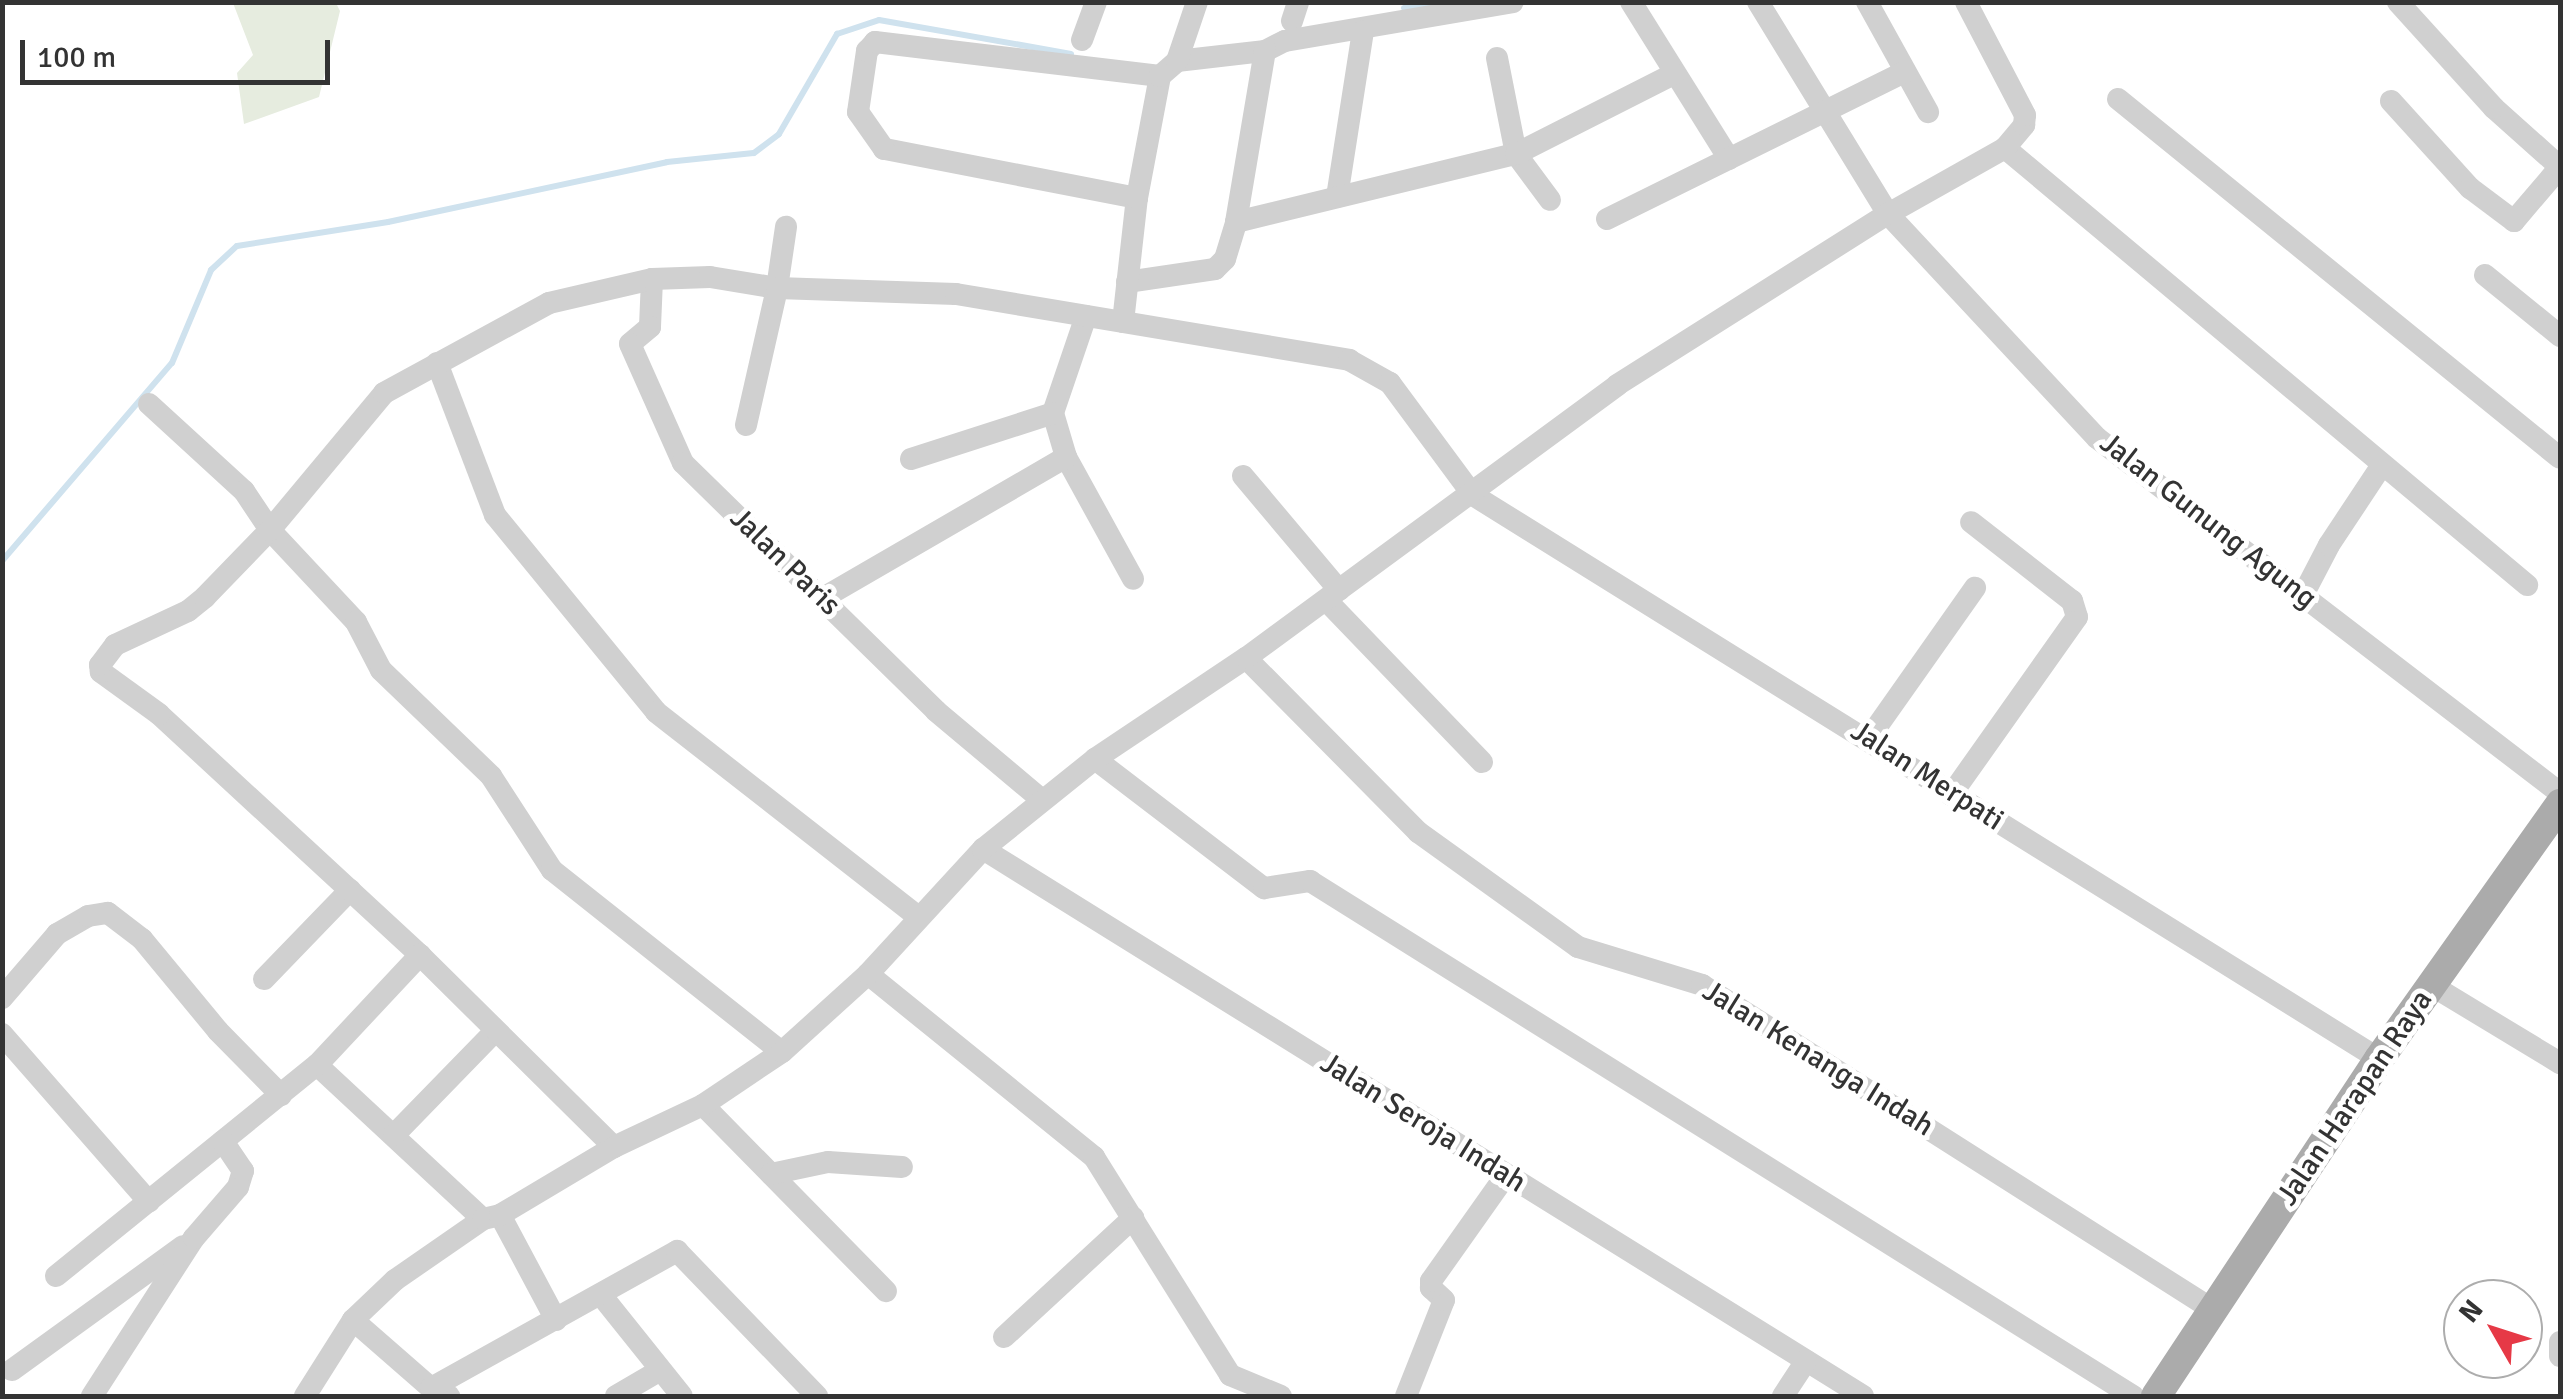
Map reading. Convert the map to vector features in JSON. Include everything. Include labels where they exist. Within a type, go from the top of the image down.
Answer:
[{"type":"main road","name":"Jalan Harapan Raya","points":[[2156,1396],[2379,1059],[2560,804]]},
{"type":"street","points":[[1082,40],[1096,2]]},
{"type":"street","points":[[1123,322],[1137,198],[1169,69],[1197,2]]},
{"type":"street","points":[[1137,198],[884,149],[858,112],[866,50],[875,42],[1169,69],[1265,51],[1286,41],[1363,31],[1392,12],[1494,9],[1513,2]]},
{"type":"street","points":[[1631,2],[1729,159]]},
{"type":"street","name":"Jalan Gunung Agung","points":[[1758,2],[1888,214],[2110,450],[2560,793]]},
{"type":"street","points":[[1867,2],[1928,112]]},
{"type":"street","points":[[305,1396],[353,1320],[395,1280],[492,1217],[614,1147],[703,1106],[782,1052],[868,974],[983,848],[1040,799],[1246,658],[1618,385],[1888,214],[2005,148],[2024,125],[2025,115],[1966,2]]},
{"type":"street","points":[[2390,101],[2470,188],[2514,220],[2560,166],[2494,108],[2398,2]]},
{"type":"street","points":[[1337,197],[1363,31]]},
{"type":"street","points":[[1127,282],[1215,269],[1225,260],[1236,222],[1265,51]]},
{"type":"street","points":[[1498,58],[1516,154],[1550,200]]},
{"type":"street","points":[[1607,219],[1906,72]]},
{"type":"street","points":[[1236,222],[1516,154],[1674,74]]},
{"type":"street","points":[[2118,98],[2560,458]]},
{"type":"street","points":[[2005,148],[2528,585]]},
{"type":"street","points":[[746,425],[777,288],[786,227]]},
{"type":"street","points":[[2485,274],[2560,336]]},
{"type":"street","points":[[614,1147],[350,890],[159,714],[101,672],[102,659],[114,645],[188,611],[270,530],[377,399],[549,303],[652,279],[719,277],[777,288],[944,292],[1331,355],[1374,372],[1400,395],[1473,495]]},
{"type":"street","name":"Jalan Paris","points":[[652,279],[650,327],[630,344],[683,463],[936,710],[1040,799]]},
{"type":"street","points":[[1086,316],[1053,413],[1066,457],[1133,579]]},
{"type":"street","points":[[437,363],[495,515],[656,712],[918,917]]},
{"type":"street","points":[[150,404],[244,491],[270,530],[356,622],[381,670],[491,776],[548,866],[782,1052]]},
{"type":"street","points":[[911,459],[1053,413]]},
{"type":"street","points":[[823,598],[1066,457]]},
{"type":"street","points":[[2303,595],[2329,545],[2382,465]]},
{"type":"street","points":[[1243,476],[1333,595],[1482,762]]},
{"type":"street","name":"Jalan Merpati","points":[[1473,495],[2379,1059]]},
{"type":"street","points":[[1951,795],[2078,617],[2072,600],[1970,522]]},
{"type":"street","points":[[1869,738],[1975,588]]},
{"type":"street","name":"Jalan Kenanga Indah","points":[[1246,658],[1418,832],[1578,947],[1702,984],[2214,1310]]},
{"type":"street","points":[[1095,759],[1266,889],[1310,881],[2132,1396]]},
{"type":"street","name":"Jalan Seroja Indah","points":[[983,848],[1863,1396]]},
{"type":"street","points":[[264,979],[350,890]]},
{"type":"street","points":[[2,998],[57,934],[88,916],[108,913],[142,938],[218,1031],[281,1094]]},
{"type":"street","points":[[56,1276],[316,1064],[420,955]]},
{"type":"street","points":[[868,974],[1088,1150],[1230,1375],[1282,1396]]},
{"type":"street","points":[[2431,985],[2560,1063]]},
{"type":"street","points":[[394,1134],[495,1031]]},
{"type":"street","points":[[2,1034],[149,1202]]},
{"type":"street","points":[[316,1064],[492,1217],[556,1320]]},
{"type":"street","points":[[703,1106],[886,1291]]},
{"type":"street","points":[[92,1396],[194,1238],[243,1177],[223,1141]]},
{"type":"street","points":[[771,1174],[828,1162],[902,1167]]},
{"type":"street","points":[[1406,1396],[1444,1300],[1430,1288],[1430,1281],[1506,1175]]},
{"type":"street","points":[[1004,1337],[1133,1218]]},
{"type":"street","points":[[12,1370],[194,1238]]},
{"type":"street","points":[[353,1320],[440,1392],[556,1320],[681,1251],[817,1396]]},
{"type":"street","points":[[601,1295],[682,1396]]},
{"type":"street","points":[[1783,1396],[1806,1361]]},
{"type":"street","points":[[616,1396],[659,1371]]},
{"type":"shaded area","points":[[233,3],[336,3],[340,11],[319,97],[244,124],[237,73],[253,55]]},
{"type":"waterway","points":[[1404,8],[1437,2]]},
{"type":"waterway","points":[[2,561],[172,363],[211,270],[237,246],[388,222],[667,162],[754,153],[779,134],[837,34],[879,20],[1071,54]]}]
